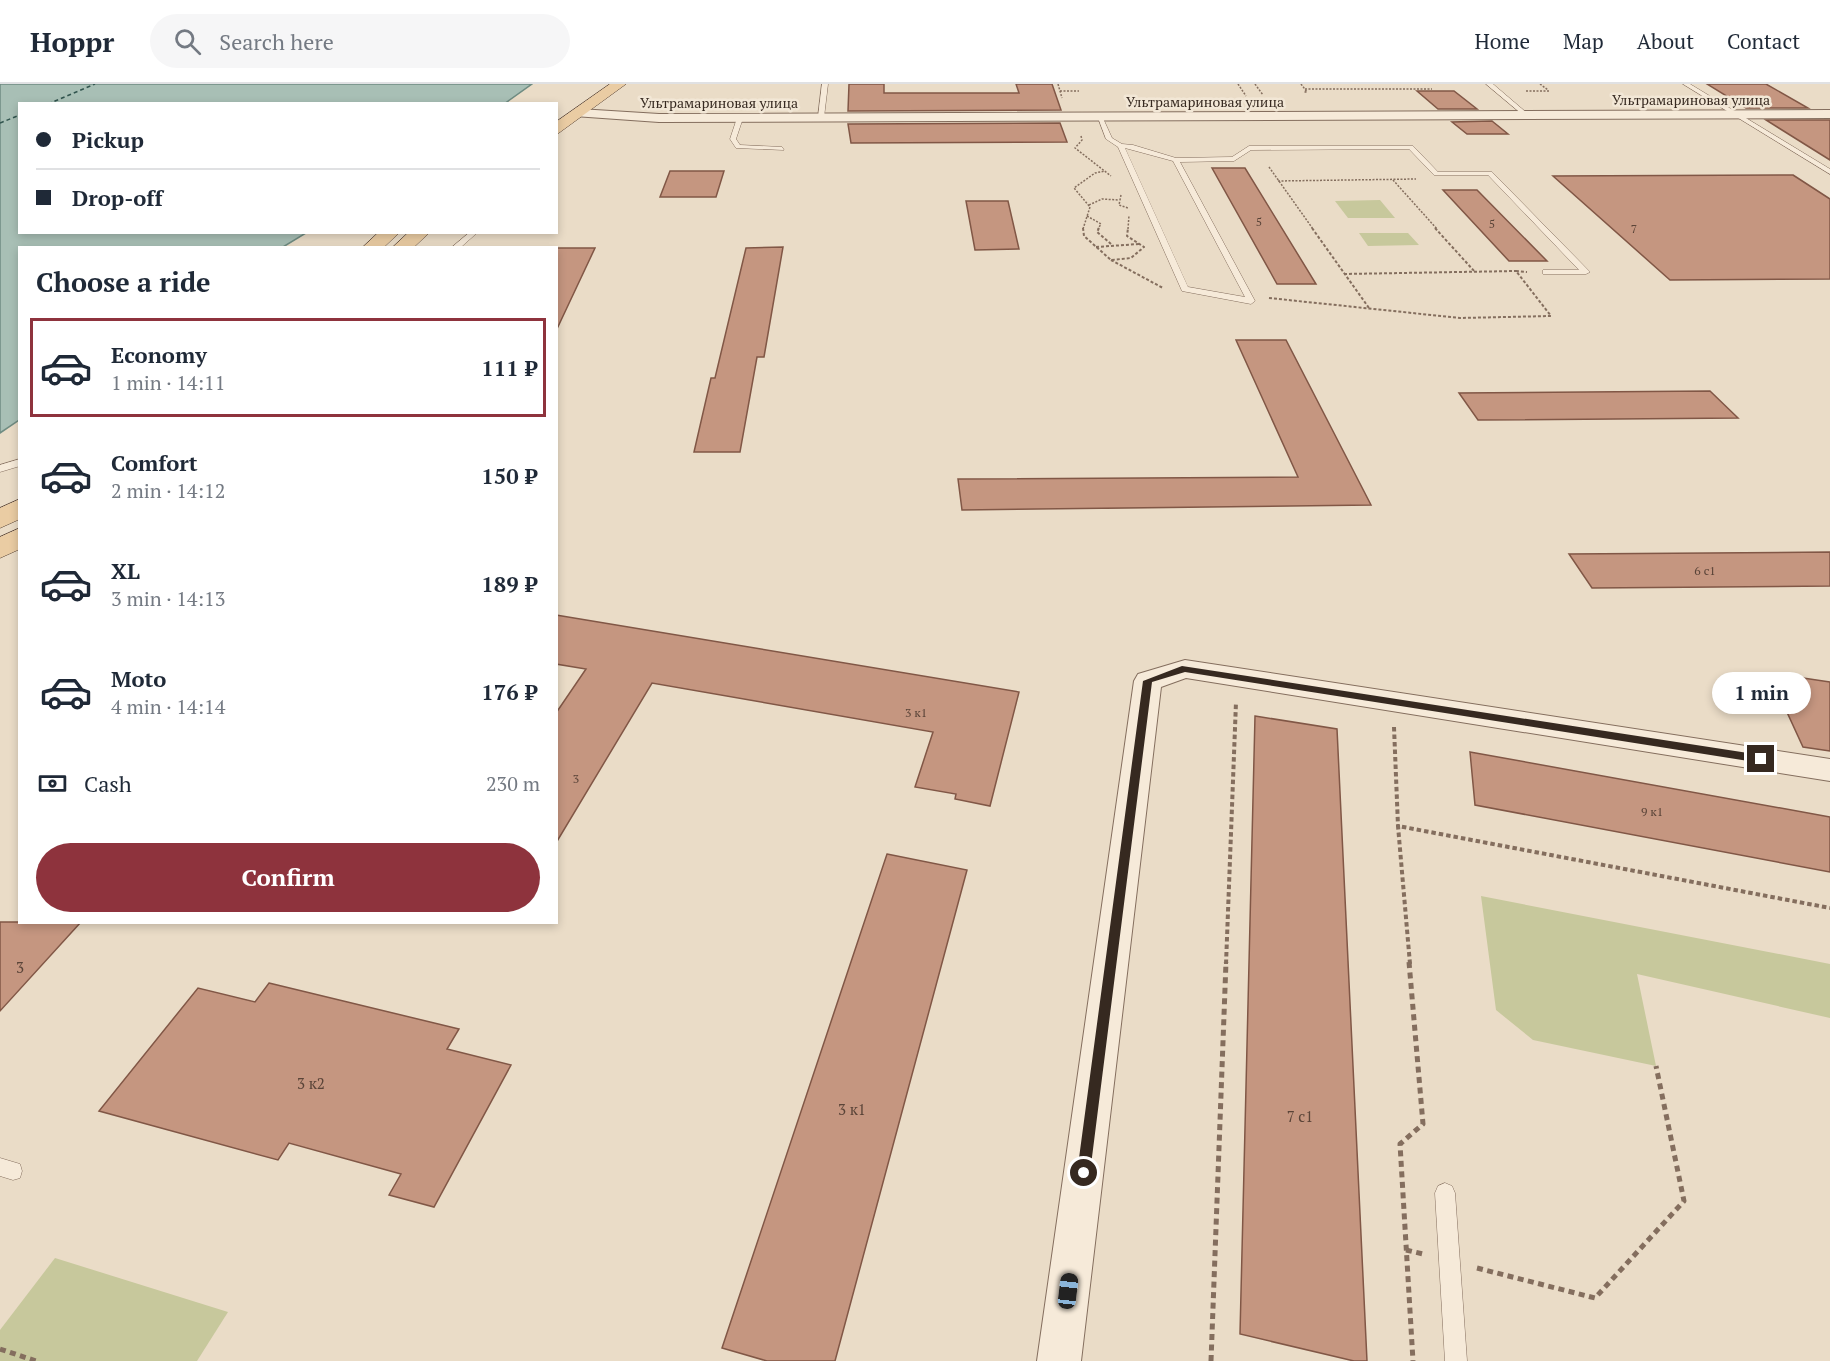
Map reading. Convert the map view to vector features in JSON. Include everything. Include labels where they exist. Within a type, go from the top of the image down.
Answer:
[{"type":"main road","points":[[558,111],[596,84]]},
{"type":"main road","points":[[558,129],[619,84]]},
{"type":"main road","points":[[374,246],[388,234]]},
{"type":"main road","points":[[404,246],[418,234]]},
{"type":"main road","points":[[0,520],[18,508]]},
{"type":"main road","points":[[0,550],[18,537]]},
{"type":"street","name":"Ультрамариновая улица","points":[[579,113],[650,118],[1830,114]]},
{"type":"street","points":[[1059,1361],[1148,681],[1185,669],[1830,770]]},
{"type":"lane","points":[[821,117],[825,84]]},
{"type":"lane","points":[[1489,84],[1525,114]]},
{"type":"lane","points":[[1686,84],[1734,114],[1751,121],[1830,171]]},
{"type":"lane","points":[[1099,116],[1109,139],[1121,146],[1131,146],[1176,160],[1234,159],[1249,148],[1411,147],[1436,174],[1490,173],[1586,272],[1546,272]]},
{"type":"lane","points":[[740,118],[733,139],[738,147],[782,149]]},
{"type":"lane","points":[[1121,146],[1185,289],[1251,301],[1176,160]]},
{"type":"lane","points":[[1806,166],[1822,167]]},
{"type":"lane","points":[[458,246],[472,234]]},
{"type":"lane","points":[[0,469],[18,463]]},
{"type":"lane","points":[[1445,1193],[1456,1361]]},
{"type":"path","points":[[1300,84],[1304,91],[1432,89],[1427,84]]},
{"type":"path","points":[[1060,91],[1079,91]]},
{"type":"path","points":[[1261,92],[1266,92]]},
{"type":"path","points":[[1078,128],[1082,140],[1076,148],[1114,178]]},
{"type":"path","points":[[1274,163],[1266,163],[1369,309]]},
{"type":"path","points":[[1089,205],[1074,188],[1095,173],[1105,171]]},
{"type":"path","points":[[1393,179],[1475,272]]},
{"type":"path","points":[[1278,181],[1425,179]]},
{"type":"path","points":[[1124,189],[1119,205],[1130,212],[1127,236],[1142,244]]},
{"type":"path","points":[[1089,205],[1102,199],[1119,200]]},
{"type":"path","points":[[1089,205],[1082,231],[1096,247],[1111,260],[1165,289]]},
{"type":"path","points":[[1087,216],[1101,225],[1097,232],[1111,244]]},
{"type":"path","points":[[1096,247],[1111,244],[1142,244]]},
{"type":"path","points":[[1111,260],[1131,258],[1144,247],[1142,244]]},
{"type":"path","points":[[1344,274],[1530,272],[1526,267]]},
{"type":"path","points":[[1260,297],[1460,318],[1551,316],[1516,272]]},
{"type":"path","points":[[1211,1361],[1236,699]]},
{"type":"path","points":[[1394,714],[1398,826],[1423,1124],[1400,1144],[1413,1361]]},
{"type":"path","points":[[1398,826],[1830,908]]},
{"type":"path","points":[[1406,1250],[1595,1298],[1684,1201],[1656,1066]]},
{"type":"path","points":[[0,1349],[36,1361]]},
{"type":"green space","points":[[1380,200],[1395,218],[1348,218],[1335,201]]},
{"type":"green space","points":[[1359,233],[1408,233],[1419,245],[1368,246]]},
{"type":"green space","points":[[1481,896],[1830,964],[1830,1018],[1637,974],[1656,1066],[1533,1040],[1496,1010]]},
{"type":"green space","points":[[55,1258],[228,1312],[197,1361],[0,1361],[0,1330]]},
{"type":"shaded area","points":[[0,84],[532,84],[507,102],[18,102],[18,234],[304,234],[285,246],[18,246],[18,421],[0,433]]},
{"type":"building","points":[[849,84],[884,84],[884,93],[1019,93],[1016,84],[1052,84],[1061,110],[848,111]]},
{"type":"building","points":[[1707,84],[1766,84],[1808,108],[1746,108]]},
{"type":"building","points":[[1417,91],[1454,91],[1477,109],[1438,109]]},
{"type":"building","points":[[1766,120],[1830,120],[1830,160]]},
{"type":"building","points":[[1492,121],[1508,134],[1467,134],[1452,122]]},
{"type":"building","points":[[1060,123],[1067,142],[851,143],[848,124]]},
{"type":"building","points":[[1212,168],[1245,168],[1316,284],[1277,284]]},
{"type":"building","points":[[670,171],[724,171],[716,197],[660,197]]},
{"type":"building","points":[[1793,175],[1830,199],[1830,279],[1670,280],[1553,176]]},
{"type":"building","points":[[1443,190],[1477,190],[1547,261],[1509,261]]},
{"type":"building","points":[[966,201],[1008,201],[1019,249],[975,250]]},
{"type":"building","points":[[783,247],[764,357],[757,357],[740,452],[694,452],[711,378],[715,378],[746,248]]},
{"type":"building","points":[[558,248],[595,248],[558,327]]},
{"type":"building","points":[[1236,340],[1286,340],[1371,505],[962,510],[958,479],[1298,477]]},
{"type":"building","points":[[1710,391],[1738,418],[1478,420],[1459,393]]},
{"type":"building","points":[[1830,552],[1830,586],[1592,588],[1569,554]]},
{"type":"building","points":[[558,615],[1019,692],[990,806],[955,799],[956,794],[915,787],[933,732],[652,683],[558,840],[558,710],[586,669],[558,664]]},
{"type":"building","points":[[1769,673],[1830,682],[1830,751],[1803,747]]},
{"type":"building","points":[[1255,716],[1337,729],[1367,1361],[1354,1361],[1240,1334]]},
{"type":"building","points":[[1470,752],[1830,817],[1830,872],[1475,805]]},
{"type":"building","points":[[887,854],[967,870],[835,1361],[767,1361],[722,1348]]},
{"type":"building","points":[[0,922],[79,924],[0,1011]]},
{"type":"building","points":[[269,983],[459,1029],[447,1049],[511,1065],[434,1207],[389,1195],[401,1174],[289,1143],[278,1160],[99,1111],[198,988],[255,1002]]},
{"type":"ferry route","points":[[53,102],[95,84]]},
{"type":"ferry route","points":[[0,123],[18,116]]},
{"type":"route","points":[[1084,1173],[1148,681],[1185,669],[1761,759]]}]
